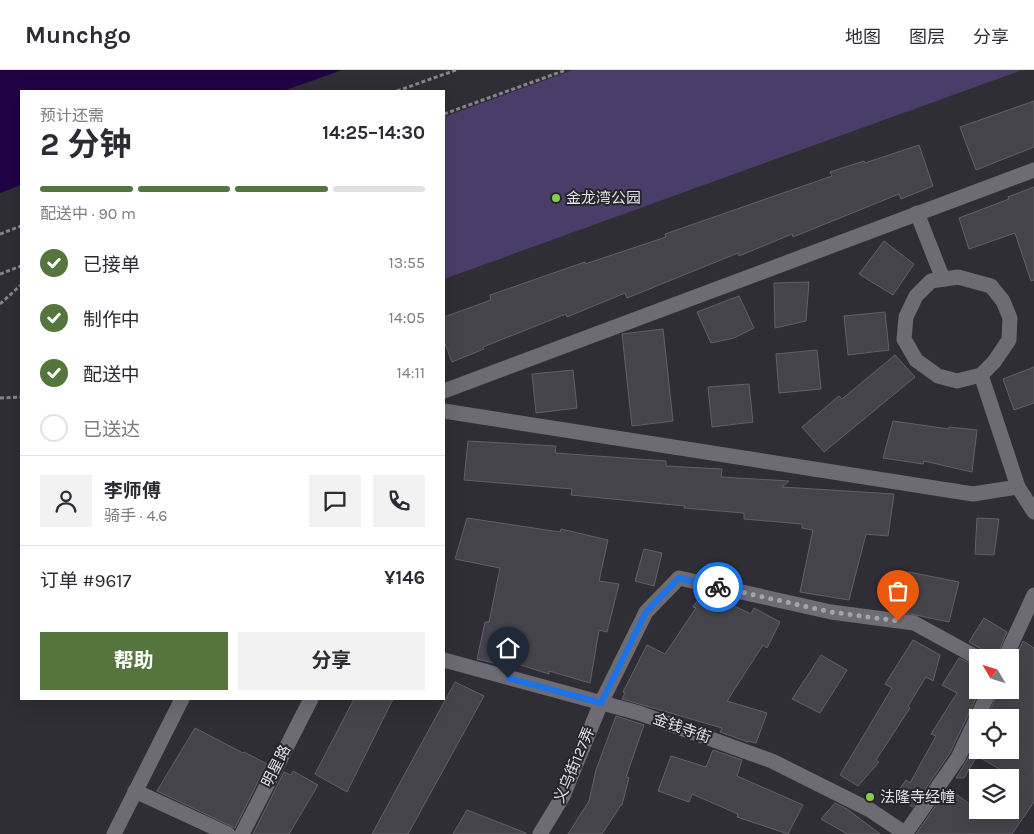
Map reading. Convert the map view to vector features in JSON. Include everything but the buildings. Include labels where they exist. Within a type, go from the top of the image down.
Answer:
[{"type":"street","points":[[445,391],[1034,170]]},
{"type":"street","points":[[917,214],[943,279]]},
{"type":"street","points":[[958,277],[991,286],[1003,301],[1010,318],[1009,340],[994,362],[980,375],[956,381],[938,376],[916,360],[904,339],[906,317],[916,296],[931,281],[943,279],[958,277]]},
{"type":"street","points":[[980,375],[1018,487],[1034,512]]},
{"type":"street","points":[[445,411],[973,494],[1018,487]]},
{"type":"street","name":"义乌街127弄","points":[[540,834],[563,796],[601,703],[646,612],[679,578],[831,612],[914,623],[969,653]]},
{"type":"street","points":[[1009,649],[1034,595]]},
{"type":"street","name":"金钱寺街","points":[[445,660],[639,713],[772,761],[870,810],[905,834]]},
{"type":"street","points":[[905,834],[958,758],[986,699]]},
{"type":"street","points":[[114,834],[181,700]]},
{"type":"street","name":"明星路","points":[[242,834],[309,700]]},
{"type":"street","points":[[135,791],[228,834]]},
{"type":"path","points":[[400,90],[456,70]]},
{"type":"path","points":[[445,114],[566,70]]},
{"type":"path","points":[[0,234],[20,226]]},
{"type":"path","points":[[0,274],[20,266]]},
{"type":"path","points":[[0,304],[20,286]]},
{"type":"path","points":[[0,398],[20,397]]},
{"type":"shaded area","points":[[0,70],[342,70],[286,90],[20,90],[20,185],[0,193]]},
{"type":"shaded area","name":"金龙湾公园","points":[[573,70],[1022,70],[445,279],[445,117]]},
{"type":"way so far","points":[[718,587],[831,612],[898,621]]},
{"type":"place","name":"金龙湾公园","points":[[556,198]]},
{"type":"place","name":"法隆寺经幢","points":[[870,797]]},
{"type":"route","points":[[508,678],[601,703],[646,612],[679,578],[718,587]]}]
